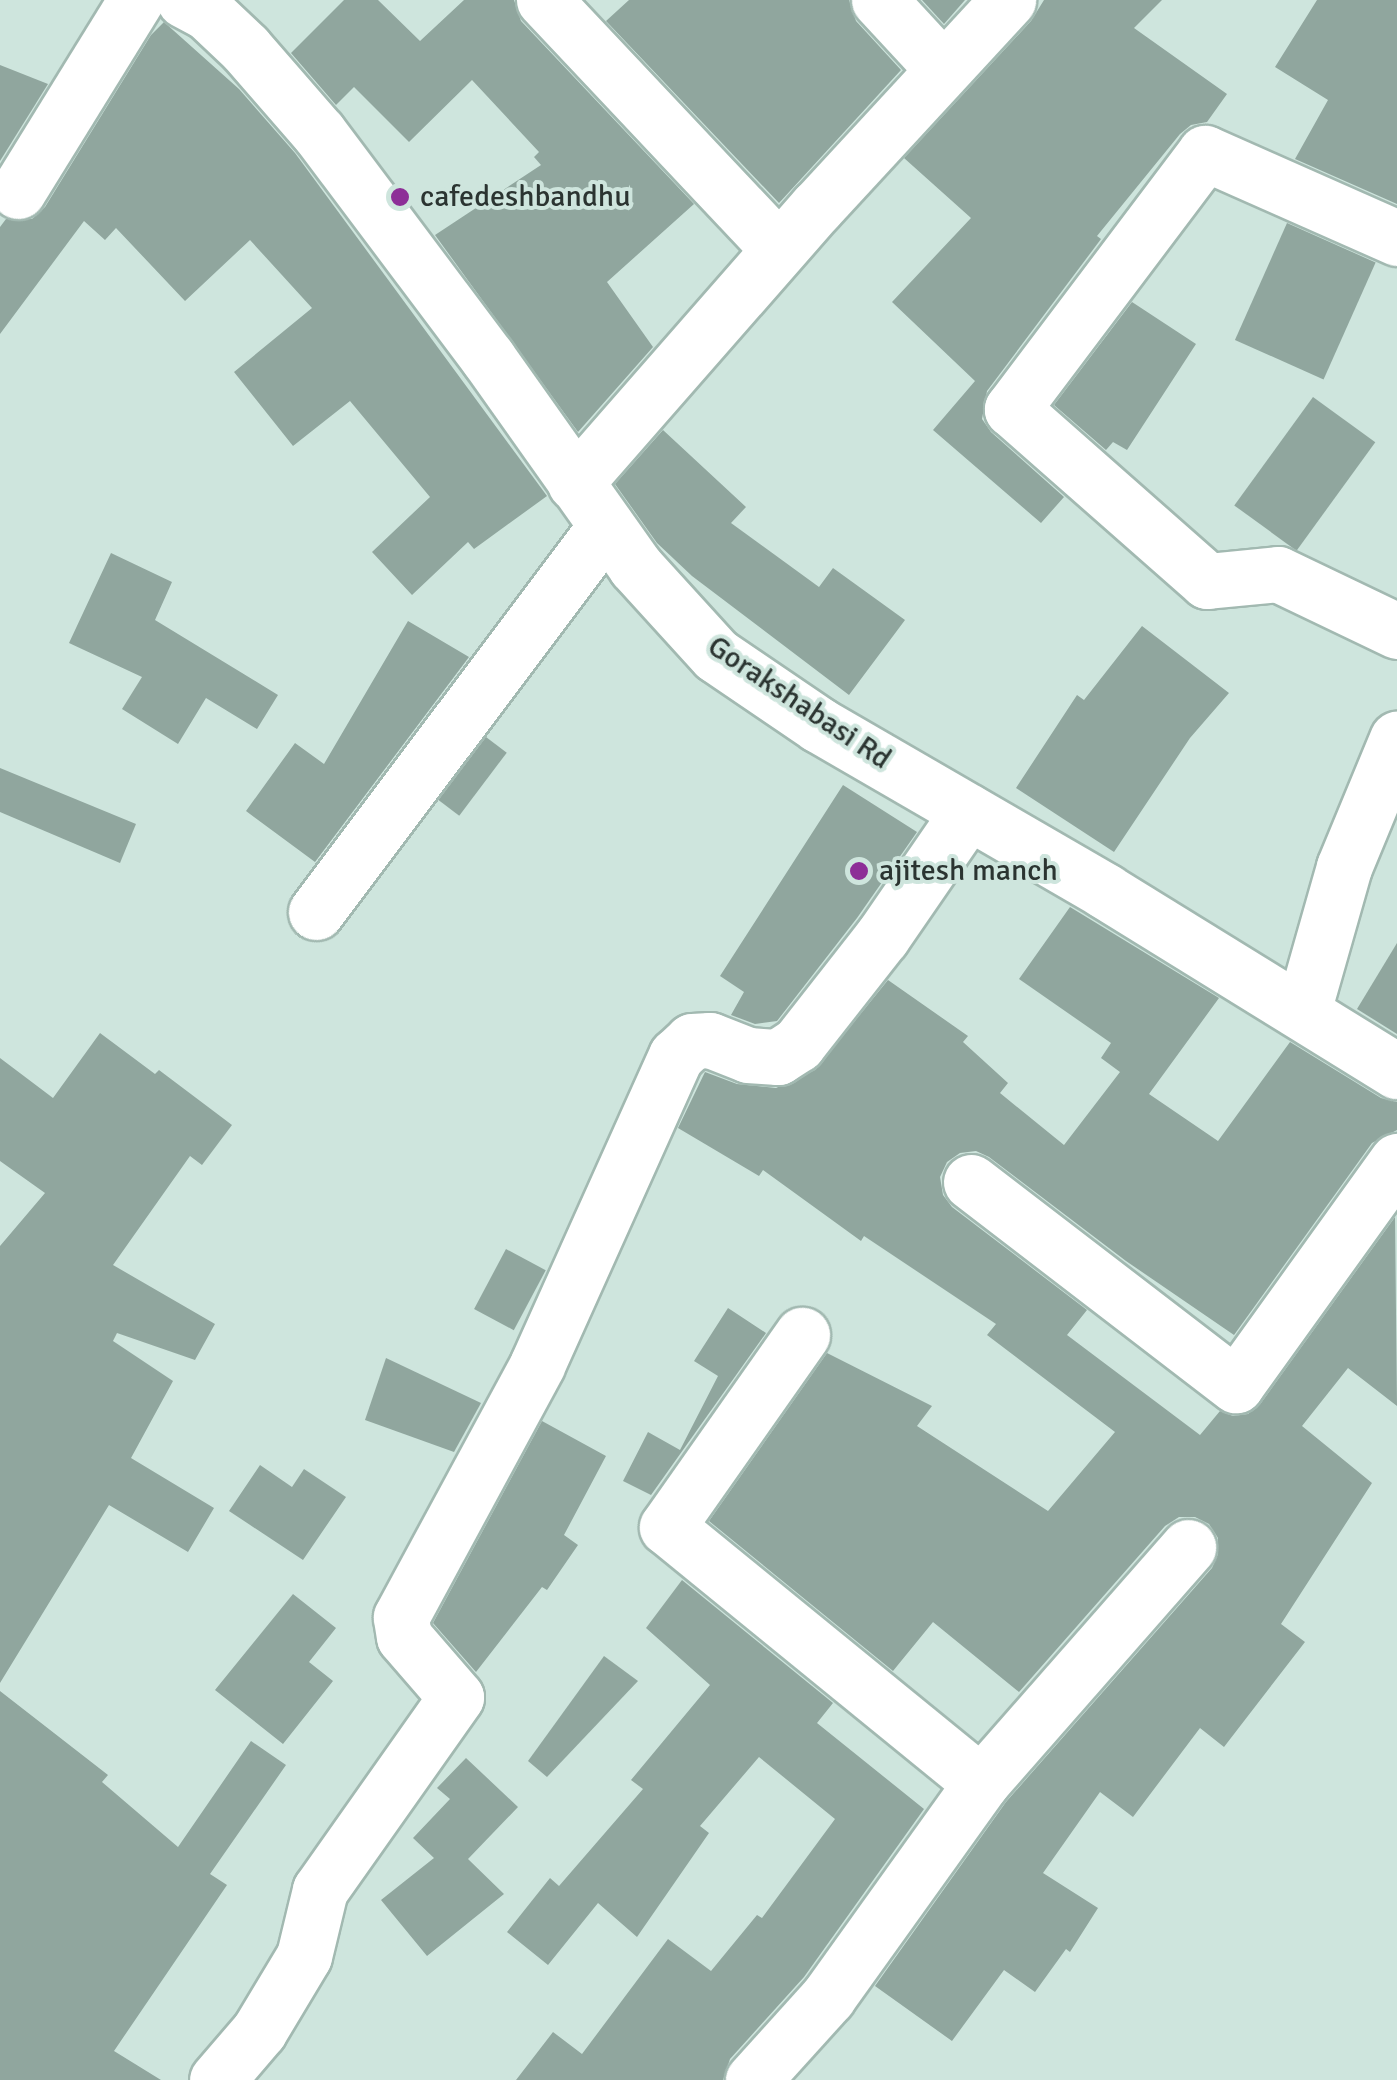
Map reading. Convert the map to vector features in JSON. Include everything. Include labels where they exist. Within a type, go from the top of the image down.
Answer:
[{"type":"street","points":[[18,191],[136,0]]},
{"type":"street","points":[[544,0],[779,249]]},
{"type":"street","points":[[880,0],[943,69]]},
{"type":"street","points":[[316,912],[590,505],[779,249],[1008,0]]},
{"type":"street","name":"Gorakshabasi Rd","points":[[203,4],[319,133],[398,234],[635,566],[716,654],[819,725],[1397,1071]]},
{"type":"street","points":[[1397,238],[1204,153],[1012,409],[1208,581],[1278,574],[1397,631]]},
{"type":"street","points":[[1303,1012],[1344,867],[1397,739]]},
{"type":"street","points":[[218,2080],[259,2031],[304,1956],[320,1890],[456,1697],[404,1637],[401,1617],[537,1364],[676,1056],[692,1041],[710,1040],[748,1055],[778,1057],[798,1044],[882,937],[968,812]]},
{"type":"street","points":[[971,1182],[1236,1385],[1397,1161]]},
{"type":"street","points":[[802,1335],[667,1527],[980,1783]]},
{"type":"street","points":[[753,2080],[828,1997],[980,1783],[1188,1547]]},
{"type":"building","points":[[344,0],[378,0],[420,41],[464,0],[514,0],[521,21],[694,204],[607,282],[653,347],[578,432],[435,235],[541,165],[534,157],[539,152],[472,80],[409,142],[354,87],[336,105],[291,53]]},
{"type":"building","points":[[629,0],[849,0],[856,21],[901,70],[779,203],[606,21]]},
{"type":"building","points":[[922,0],[965,0],[944,24]]},
{"type":"building","points":[[1044,0],[1162,0],[1134,28],[1227,94],[1207,122],[1191,125],[1180,134],[1097,236],[1101,239],[987,391],[982,419],[991,432],[1064,497],[1041,523],[933,430],[975,381],[892,302],[971,218],[904,158],[1031,21]]},
{"type":"building","points":[[1317,0],[1397,0],[1397,204],[1295,159],[1328,100],[1275,67]]},
{"type":"building","points":[[164,22],[239,89],[295,153],[547,496],[474,549],[468,542],[412,595],[372,552],[430,497],[350,401],[293,446],[234,372],[312,308],[250,240],[185,301],[116,228],[105,240],[84,221],[0,334],[0,227],[6,219],[32,219],[45,207],[151,35]]},
{"type":"building","points":[[0,65],[48,84],[0,161]]},
{"type":"building","points":[[1287,223],[1376,262],[1324,379],[1235,340]]},
{"type":"building","points":[[1132,302],[1196,344],[1127,450],[1113,442],[1106,450],[1054,405]]},
{"type":"building","points":[[1313,397],[1375,442],[1297,551],[1234,505]]},
{"type":"building","points":[[663,430],[746,507],[731,523],[819,587],[833,568],[905,620],[849,695],[692,576],[657,543],[615,484]]},
{"type":"building","points":[[111,553],[172,582],[155,620],[278,695],[257,729],[206,698],[178,744],[122,709],[142,677],[69,643]]},
{"type":"building","points":[[408,621],[469,657],[315,862],[246,811],[295,743],[324,764]]},
{"type":"building","points":[[1142,626],[1229,693],[1190,738],[1114,852],[1016,788],[1077,695],[1084,700]]},
{"type":"building","points":[[486,737],[507,753],[459,816],[438,800]]},
{"type":"building","points":[[0,768],[136,824],[120,863],[0,812]]},
{"type":"building","points":[[843,785],[917,832],[777,1021],[755,1024],[731,1015],[744,992],[720,976]]},
{"type":"building","points":[[1070,907],[1219,998],[1149,1094],[1218,1141],[1290,1042],[1381,1098],[1397,1102],[1397,1130],[1372,1143],[1234,1335],[1126,1261],[989,1157],[976,1151],[960,1153],[947,1162],[940,1177],[943,1195],[952,1207],[1087,1310],[1067,1335],[1200,1435],[1220,1411],[1233,1416],[1248,1414],[1261,1403],[1395,1217],[1397,1406],[1348,1368],[1302,1426],[1372,1483],[1281,1624],[1305,1642],[1224,1747],[1200,1728],[1133,1817],[1100,1792],[1043,1873],[1098,1908],[1070,1952],[1066,1949],[1035,1992],[1004,1970],[952,2041],[875,1986],[1006,1802],[1212,1568],[1218,1554],[1218,1538],[1209,1524],[1195,1517],[1179,1517],[1165,1526],[1019,1692],[933,1622],[893,1671],[709,1521],[827,1353],[932,1406],[917,1426],[1048,1511],[1115,1432],[987,1335],[996,1324],[864,1236],[861,1241],[763,1170],[759,1176],[678,1128],[705,1072],[737,1084],[776,1088],[815,1070],[888,980],[968,1036],[963,1042],[1008,1083],[1000,1093],[1064,1145],[1120,1072],[1101,1058],[1111,1043],[1019,979]]},
{"type":"building","points":[[1397,943],[1397,1034],[1357,1009]]},
{"type":"building","points":[[100,1033],[155,1074],[159,1070],[232,1125],[202,1165],[190,1156],[113,1265],[215,1324],[195,1360],[117,1333],[113,1341],[173,1381],[131,1458],[214,1508],[188,1552],[109,1505],[0,1683],[0,1246],[45,1193],[0,1161],[0,1058],[53,1098]]},
{"type":"building","points":[[506,1249],[546,1270],[514,1330],[474,1309]]},
{"type":"building","points":[[728,1308],[766,1333],[651,1495],[623,1481],[648,1432],[680,1450],[718,1376],[694,1361]]},
{"type":"building","points":[[386,1358],[481,1403],[454,1452],[365,1420]]},
{"type":"building","points":[[542,1421],[606,1456],[564,1535],[578,1545],[547,1590],[542,1587],[476,1672],[433,1623]]},
{"type":"building","points":[[260,1465],[292,1487],[304,1469],[346,1497],[303,1560],[229,1511]]},
{"type":"building","points":[[682,1580],[833,1703],[817,1723],[924,1809],[804,1977],[730,2059],[723,2080],[516,2080],[553,2032],[582,2054],[668,1939],[711,1971],[757,1915],[762,1918],[835,1819],[759,1757],[700,1826],[709,1833],[637,1937],[598,1903],[548,1965],[507,1932],[550,1878],[559,1886],[643,1789],[631,1780],[710,1685],[646,1628]]},
{"type":"building","points":[[293,1594],[336,1628],[309,1662],[333,1681],[283,1744],[215,1690]]},
{"type":"building","points":[[604,1656],[638,1681],[547,1777],[528,1761]]},
{"type":"building","points":[[0,1691],[108,1775],[102,1782],[178,1847],[251,1741],[286,1765],[210,1874],[227,1885],[114,2051],[161,2080],[0,2080]]},
{"type":"building","points":[[466,1758],[518,1807],[468,1859],[504,1894],[427,1956],[381,1900],[434,1858],[413,1838],[450,1799],[437,1788]]},
{"type":"place","name":"cafedeshbandhu","points":[[400,197]]},
{"type":"place","name":"ajitesh manch","points":[[859,871]]}]
